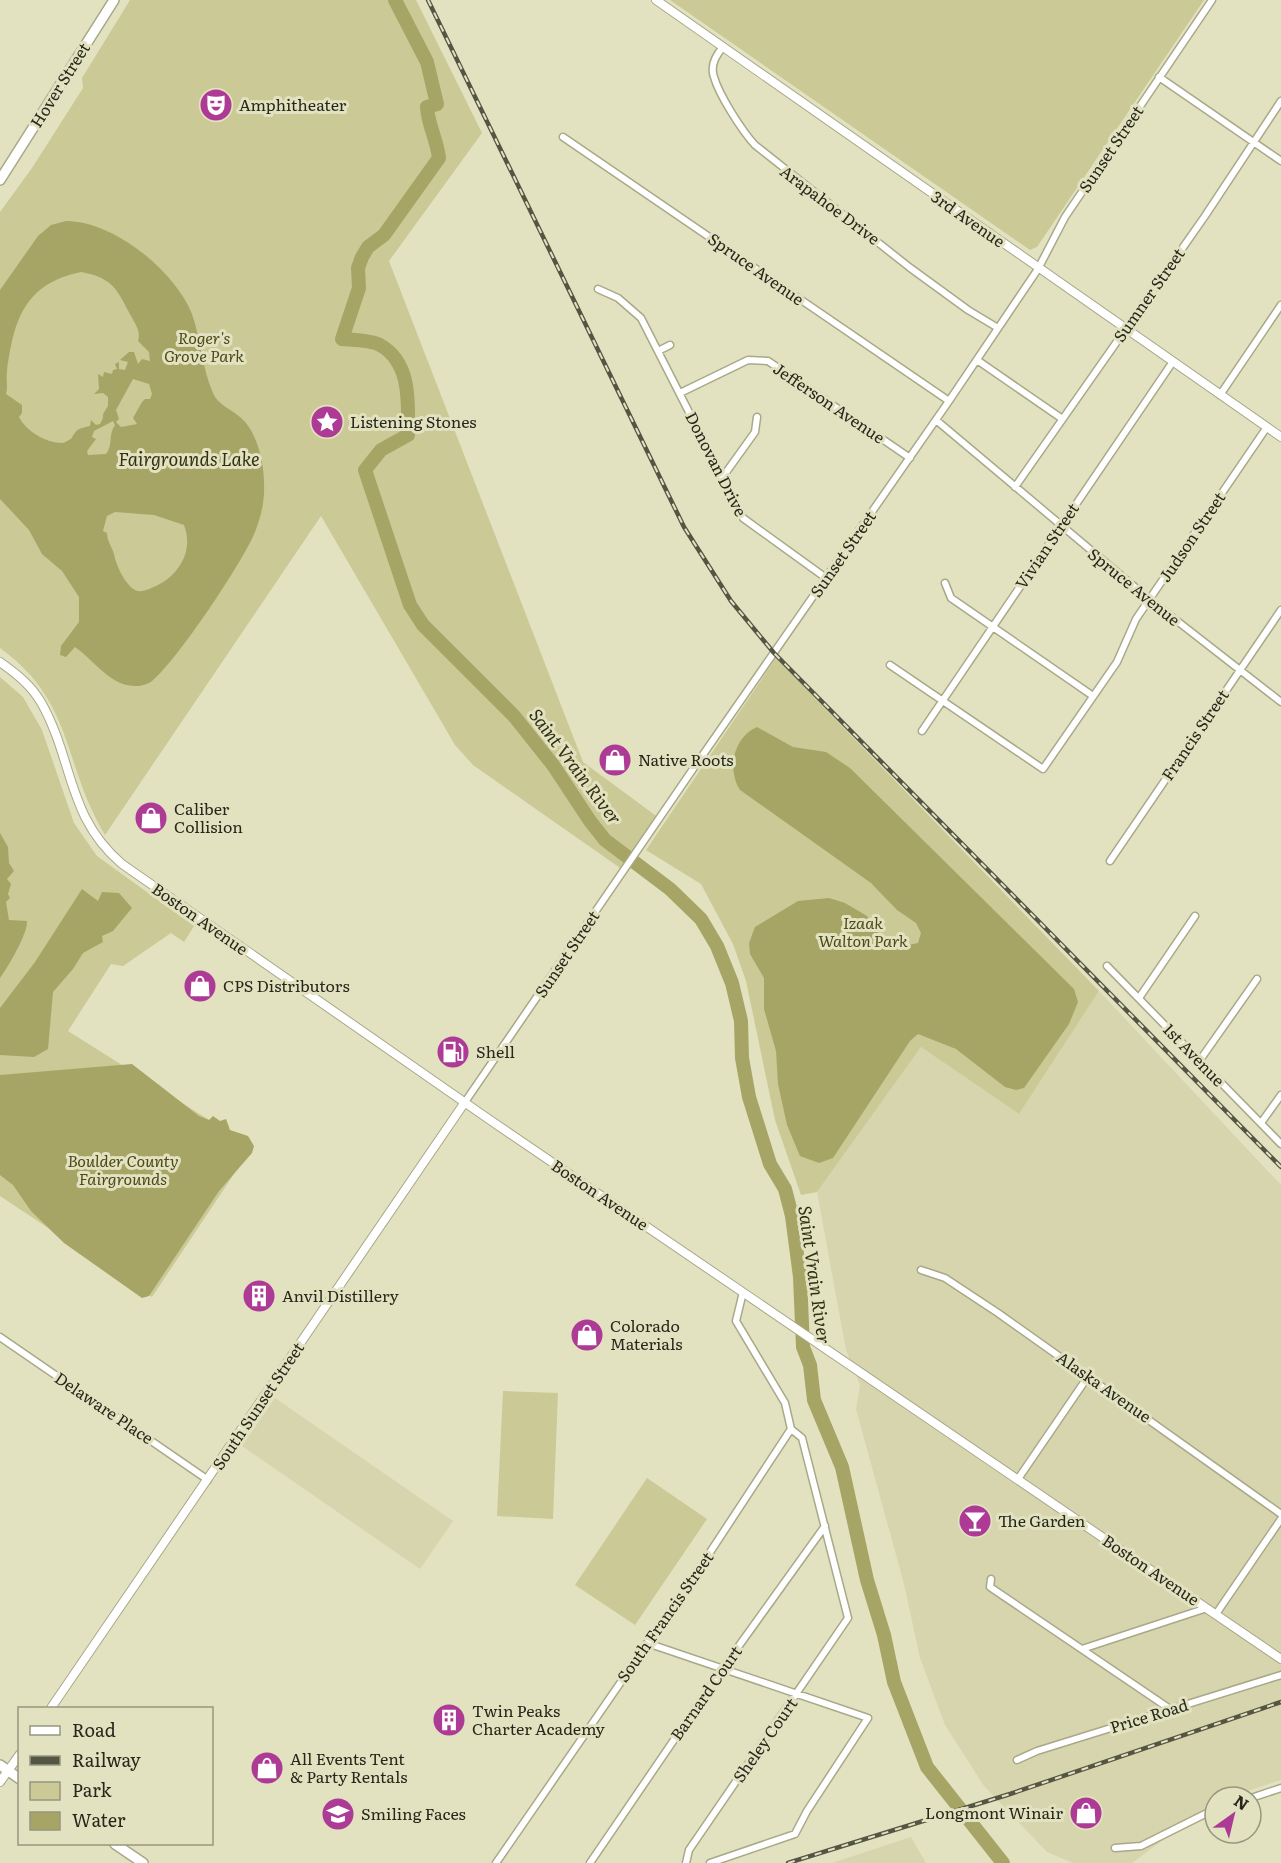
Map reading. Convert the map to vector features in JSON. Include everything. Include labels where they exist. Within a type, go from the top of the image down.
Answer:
[{"type":"main road","name":"Hover Street","points":[[0,180],[114,0]]},
{"type":"main road","points":[[4,1768],[18,1778]]},
{"type":"main road","points":[[116,1845],[143,1863]]},
{"type":"street","name":"3rd Avenue","points":[[656,0],[1281,438]]},
{"type":"street","name":"Sunset Street","points":[[465,1102],[656,822],[949,401],[1038,269],[1060,225],[1212,0]]},
{"type":"street","name":"Arapahoe Drive","points":[[723,47],[716,58],[714,77],[743,131],[754,146],[912,269],[968,310],[998,328]]},
{"type":"street","points":[[1160,77],[1281,161]]},
{"type":"street","name":"Sumner Street","points":[[1015,488],[1281,101]]},
{"type":"street","name":"Spruce Avenue","points":[[563,137],[949,401]]},
{"type":"street","name":"Donovan Drive","points":[[598,289],[618,298],[641,318],[722,478],[748,524],[826,578]]},
{"type":"street","points":[[1220,395],[1281,305]]},
{"type":"street","points":[[658,351],[670,345]]},
{"type":"street","name":"Jefferson Avenue","points":[[680,393],[748,360],[768,361],[910,458]]},
{"type":"street","points":[[976,360],[1061,418]]},
{"type":"street","name":"Vivian Street","points":[[922,731],[1172,363]]},
{"type":"street","points":[[722,478],[755,432],[757,417]]},
{"type":"street","name":"Spruce Avenue","points":[[936,420],[1149,599],[1238,671],[1281,702]]},
{"type":"street","name":"Judson Street","points":[[943,701],[1043,769],[1117,662],[1132,626],[1149,599],[1267,428]]},
{"type":"street","points":[[945,583],[951,598],[1093,696]]},
{"type":"street","name":"Francis Street","points":[[1110,861],[1281,610]]},
{"type":"street","name":"Boston Avenue","points":[[0,662],[27,684],[42,703],[85,820],[108,852],[223,935],[465,1102],[1281,1659]]},
{"type":"street","points":[[890,665],[943,701]]},
{"type":"street","points":[[1139,998],[1195,916]]},
{"type":"street","name":"1st Avenue","points":[[1107,966],[1281,1144]]},
{"type":"street","points":[[1200,1060],[1257,979]]},
{"type":"street","points":[[1261,1123],[1281,1095]]},
{"type":"street","name":"South Sunset Street","points":[[52,1707],[465,1102]]},
{"type":"street","name":"Alaska Avenue","points":[[921,1270],[945,1278],[1089,1375],[1281,1514]]},
{"type":"street","points":[[743,1292],[736,1321],[785,1403],[791,1429],[802,1438],[825,1526]]},
{"type":"street","name":"Delaware Place","points":[[0,1337],[208,1480]]},
{"type":"street","points":[[1018,1479],[1089,1375]]},
{"type":"street","name":"South Francis Street","points":[[496,1863],[791,1429]]},
{"type":"street","points":[[1216,1614],[1281,1519]]},
{"type":"street","name":"Sheley Court","points":[[686,1863],[689,1850],[848,1618],[825,1526]]},
{"type":"street","name":"Barnard Court","points":[[590,1863],[723,1668],[825,1526]]},
{"type":"street","points":[[991,1579],[990,1587],[1170,1709]]},
{"type":"street","points":[[1082,1649],[1208,1608]]},
{"type":"street","points":[[647,1643],[868,1718],[807,1811],[795,1834],[710,1863]]},
{"type":"street","name":"Price Road","points":[[1017,1760],[1170,1709],[1281,1676]]},
{"type":"street","points":[[0,1782],[4,1768],[18,1756]]},
{"type":"street","points":[[1263,1794],[1281,1788]]},
{"type":"street","points":[[1115,1848],[1141,1846],[1203,1815]]},
{"type":"shaded area","points":[[1099,991],[1281,1185],[1281,1780],[1263,1786],[1203,1785],[1203,1810],[1132,1863],[1073,1863],[1047,1852],[984,1786],[945,1725],[920,1658],[904,1584],[856,1409],[860,1385],[846,1350],[817,1192],[921,1047],[1019,1114]]},
{"type":"shaded area","points":[[275,1398],[453,1521],[420,1569],[242,1446]]},
{"type":"shaded area","points":[[911,1837],[926,1863],[832,1863]]},
{"type":"green space","name":"Roger's Grove Park","points":[[130,0],[416,0],[482,133],[389,261],[583,762],[659,818],[623,870],[473,765],[455,745],[321,516],[105,835],[91,809],[55,712],[42,690],[24,669],[0,648],[0,212],[32,168],[83,88],[82,78]]},
{"type":"green space","points":[[670,0],[1204,0],[1037,247],[1030,250]]},
{"type":"green space","name":"Izaak Walton Park","points":[[776,658],[1099,991],[1019,1114],[921,1047],[817,1192],[801,1195],[775,1120],[746,981],[733,944],[701,884],[646,850]]},
{"type":"green space","name":"Boulder County Fairgrounds","points":[[0,677],[23,697],[42,730],[74,823],[97,856],[194,926],[184,942],[171,933],[123,966],[111,964],[68,1031],[252,1147],[152,1297],[0,1196]]},
{"type":"green space","points":[[503,1391],[558,1393],[553,1519],[497,1516]]},
{"type":"green space","points":[[647,1478],[707,1519],[635,1625],[575,1585]]},
{"type":"water","name":"Fairgrounds Lake","points":[[66,221],[104,229],[141,251],[172,281],[192,314],[206,374],[215,397],[246,423],[255,438],[261,457],[264,475],[263,502],[257,526],[248,546],[208,611],[177,654],[152,681],[139,686],[120,683],[75,647],[66,657],[60,655],[61,646],[79,622],[79,597],[62,571],[42,554],[29,530],[0,499],[0,290],[38,236],[51,225]],"holes":[[[81,272],[108,282],[118,292],[136,325],[138,341],[149,352],[150,361],[142,359],[138,364],[134,352],[129,352],[120,360],[128,362],[125,370],[119,369],[119,362],[115,364],[117,369],[113,370],[112,374],[104,372],[103,377],[98,374],[99,389],[94,394],[103,393],[108,397],[108,406],[103,418],[100,424],[96,425],[91,420],[90,426],[78,430],[71,439],[64,443],[43,438],[26,427],[19,417],[22,413],[22,405],[6,394],[7,371],[18,320],[34,295],[46,285]],[[133,379],[149,384],[152,394],[150,399],[142,402],[133,418],[137,424],[121,427],[116,422],[119,419],[116,410]],[[113,421],[115,425],[106,454],[88,455],[87,451],[96,439],[92,437],[94,431]],[[115,512],[154,515],[184,525],[187,535],[186,553],[178,569],[164,581],[143,591],[129,586],[117,564],[107,533],[103,531],[107,516]]]},
{"type":"water","name":"Izaak Walton Park","points":[[757,727],[793,747],[826,752],[850,768],[1074,989],[1078,1002],[1069,1024],[1024,1088],[1016,1090],[1005,1087],[956,1049],[918,1034],[910,1041],[833,1158],[819,1163],[800,1156],[787,1125],[778,1084],[776,1051],[764,1009],[764,978],[750,954],[749,943],[755,927],[798,901],[829,898],[845,903],[867,916],[884,942],[895,948],[918,943],[921,933],[916,923],[897,910],[871,883],[740,790],[734,773],[735,755],[742,738]]},
{"type":"water","points":[[0,833],[8,847],[9,863],[14,871],[7,879],[11,884],[8,894],[10,898],[6,902],[9,920],[27,921],[21,941],[0,978]]},
{"type":"water","points":[[82,889],[98,901],[102,892],[119,893],[132,908],[113,931],[102,936],[103,942],[83,953],[73,969],[53,992],[48,1049],[34,1057],[0,1055],[0,1008],[35,962]]},
{"type":"water","points":[[132,1064],[199,1116],[209,1120],[213,1116],[220,1121],[226,1119],[230,1130],[248,1136],[254,1146],[252,1153],[219,1191],[149,1296],[142,1298],[64,1243],[31,1211],[13,1185],[0,1175],[0,1075]]},
{"type":"waterway","name":"Saint Vrain River","points":[[395,0],[427,62],[437,104],[427,107],[439,158],[384,235],[368,247],[358,268],[359,288],[342,339],[376,343],[390,353],[398,362],[403,373],[408,398],[408,435],[381,450],[365,470],[410,605],[423,625],[514,716],[553,765],[605,840],[670,889],[701,919],[717,946],[732,983],[741,1021],[742,1058],[749,1097],[770,1164],[785,1189],[792,1216],[800,1277],[803,1347],[810,1365],[814,1400],[842,1467],[867,1580],[884,1635],[894,1682],[927,1767],[1003,1863]]},
{"type":"railway","points":[[428,0],[684,527],[731,601],[774,653],[1281,1167]]},
{"type":"railway","points":[[788,1863],[1010,1794],[1281,1702]]},
{"type":"place","name":"Amphitheater","points":[[216,105]]},
{"type":"place","name":"Listening Stones","points":[[327,422]]},
{"type":"place","name":"Native Roots","points":[[615,760]]},
{"type":"place","name":"Caliber Collision","points":[[151,818]]},
{"type":"place","name":"CPS Distributors","points":[[200,986]]},
{"type":"place","name":"Shell","points":[[453,1052]]},
{"type":"place","name":"Anvil Distillery","points":[[259,1296]]},
{"type":"place","name":"Colorado Materials","points":[[587,1335]]},
{"type":"place","name":"The Garden","points":[[975,1521]]},
{"type":"place","name":"Twin Peaks Charter Academy","points":[[449,1720]]},
{"type":"place","name":"All Events Tent & Party Rentals","points":[[267,1768]]},
{"type":"place","name":"Longmont Winair","points":[[1086,1813]]},
{"type":"place","name":"Smiling Faces","points":[[338,1814]]}]
